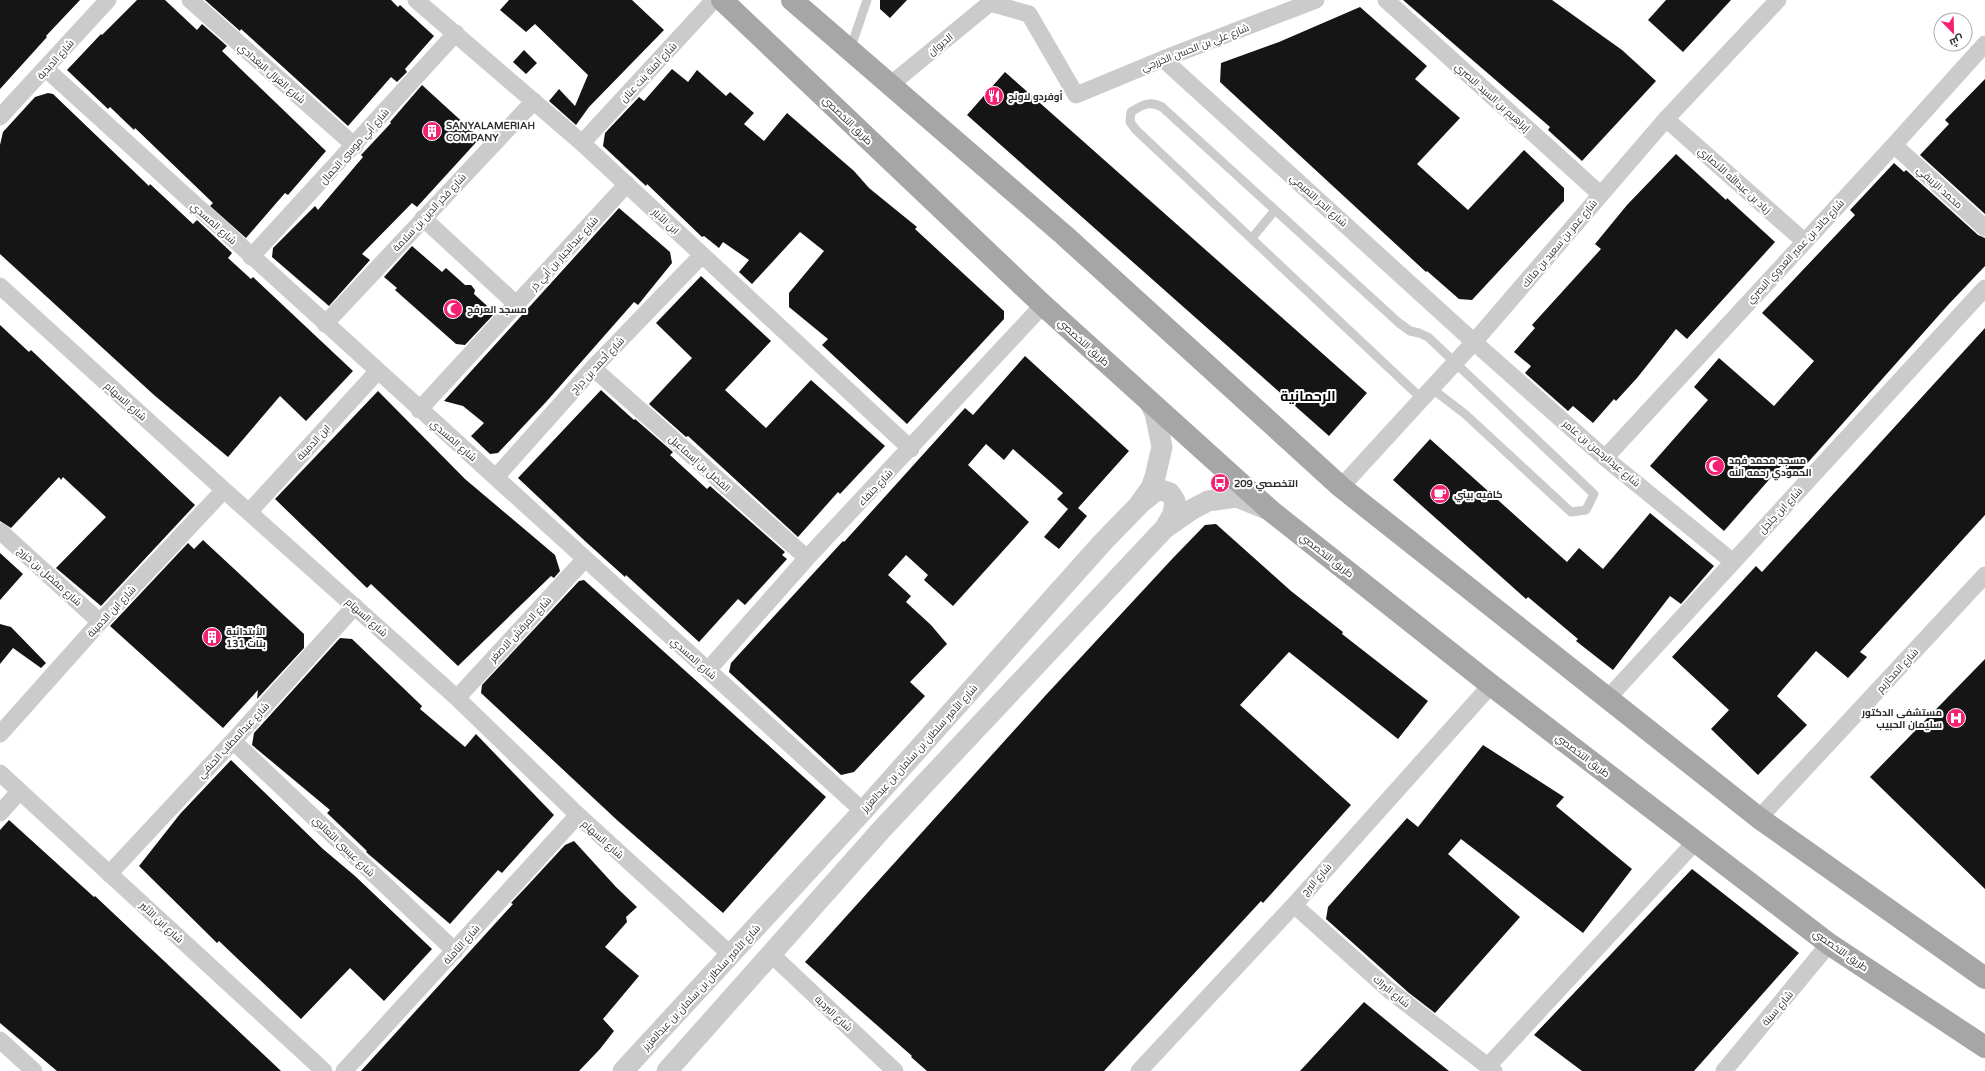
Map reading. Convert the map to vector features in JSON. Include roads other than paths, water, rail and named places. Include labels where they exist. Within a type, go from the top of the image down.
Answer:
[{"type":"main road","name":"طريق التخصصي","points":[[722,0],[1044,305],[1271,511],[1491,685],[1829,944],[1985,1047]]},
{"type":"main road","points":[[792,0],[849,51],[1064,235],[1341,487],[1760,818],[1985,978]]},
{"type":"street","name":"شارع الدبدبة","points":[[0,117],[46,69],[108,0]]},
{"type":"street","name":"شارع الغزال البغدادي","points":[[190,0],[355,146]]},
{"type":"street","name":"ابن الأبار","points":[[416,0],[582,143],[911,449]]},
{"type":"street","name":"شارع آمنة بنت عنان","points":[[582,143],[714,0]]},
{"type":"street","name":"شارع علي بن الحسن الخزرجي","points":[[990,2],[1029,14],[1076,95],[1163,59],[1316,0]]},
{"type":"street","name":"إبراهيم بن السيد البصري","points":[[1386,0],[1600,194]]},
{"type":"street","name":"شارع عمر بن سعيد بن مالك","points":[[1341,487],[1474,342],[1666,119],[1778,0]]},
{"type":"street","name":"الديوان","points":[[890,85],[990,2]]},
{"type":"street","name":"شارع أبي موسى الجمال","points":[[251,257],[355,146],[456,33]]},
{"type":"street","name":"شارع خالد بن عمير العدوي البصري","points":[[1605,458],[1804,241],[1894,146],[1985,44]]},
{"type":"street","name":"شارع الحر التميمي","points":[[1163,59],[1474,342]]},
{"type":"street","name":"شارع المسدي","points":[[46,69],[377,372],[496,477],[584,560],[863,811]]},
{"type":"street","name":"شارع فخر الدين بن سلامة","points":[[325,324],[534,101]]},
{"type":"street","name":"زياد بن عبدالله الأنصاري","points":[[1666,119],[1804,241]]},
{"type":"street","name":"محمد الزيبقي","points":[[1894,146],[1985,228]]},
{"type":"street","name":"شارع عبدالجبار بن أبي ذر","points":[[419,410],[627,184]]},
{"type":"street","points":[[423,218],[516,305]]},
{"type":"street","name":"شارع أحمد بن دراج","points":[[496,477],[593,368],[702,255]]},
{"type":"street","name":"شارع السهام","points":[[0,286],[224,490],[457,698],[578,815],[730,954]]},
{"type":"street","name":"شارع ابن جلجل","points":[[1608,698],[1732,561],[1985,288]]},
{"type":"street","name":"شارع جنفاء","points":[[708,670],[807,558],[911,449],[1044,305]]},
{"type":"street","name":"شارع عبدالرحمن بن عامر","points":[[1474,342],[1605,458],[1732,561]]},
{"type":"street","name":"الفضل بن إسماعيل","points":[[593,368],[807,558]]},
{"type":"street","name":"ابن الدمينة","points":[[249,512],[377,372]]},
{"type":"street","name":"شارع الأمير سلطان بن سلمان بن عبدالعزيز","points":[[623,1071],[863,811],[1102,543],[1138,506],[1151,488],[1162,447],[1155,413],[1149,401]]},
{"type":"street","points":[[1138,506],[1158,489],[1170,493],[1175,501],[1173,514],[1165,528]]},
{"type":"street","name":"شارع ابن الدمينة","points":[[0,734],[100,622],[224,490]]},
{"type":"street","points":[[667,1071],[772,955],[882,829],[1165,528],[1191,510],[1208,501],[1237,497],[1271,511]]},
{"type":"street","name":"شارع مفضل بن خزرج","points":[[0,531],[100,622]]},
{"type":"street","name":"شارع المرقش الاصغر","points":[[457,698],[584,560]]},
{"type":"street","name":"شارع المحازيم","points":[[1760,818],[1985,575]]},
{"type":"street","name":"شارع عبدالمطلب الحنفي","points":[[109,874],[233,741],[355,606]]},
{"type":"street","name":"شارع البرج","points":[[1139,1071],[1294,905],[1491,685]]},
{"type":"street","name":"شارع عيسى الثعالبي","points":[[233,741],[455,951]]},
{"type":"street","name":"شارع ابن الأثير","points":[[0,773],[324,1071]]},
{"type":"street","points":[[0,813],[20,792]]},
{"type":"street","name":"شارع الثاملة","points":[[344,1071],[578,815]]},
{"type":"street","points":[[1491,1068],[1696,841]]},
{"type":"street","name":"شارع البراك","points":[[1294,905],[1389,990],[1491,1068]]},
{"type":"street","name":"شارع سبتة","points":[[1724,1071],[1829,944]]},
{"type":"street","name":"شارع البردية","points":[[772,955],[895,1071]]},
{"type":"street","points":[[0,1040],[34,1071]]},
{"type":"lane","points":[[849,51],[867,0]]},
{"type":"lane","points":[[1155,103],[1162,107],[1399,323],[1410,331],[1420,333],[1428,338],[1455,361],[1594,494],[1586,510],[1570,512],[1465,414],[1426,393],[1252,238],[1136,130],[1130,122],[1131,112],[1143,104],[1155,103]]},
{"type":"lane","points":[[1252,238],[1275,210]]},
{"type":"place","name":"أوفردو لاونج","points":[[994,96]]},
{"type":"place","name":"SANYALAMERIAH COMPANY","points":[[432,131]]},
{"type":"place","name":"مسجد العرفج","points":[[453,309]]},
{"type":"place","name":"مسجد محمد فهد الحمودي رحمه الله","points":[[1715,466]]},
{"type":"place","name":"التخصصي 209","points":[[1220,483]]},
{"type":"place","name":"كافيه بيني","points":[[1440,494]]},
{"type":"place","name":"الأبتدائية 131 بنات","points":[[212,637]]},
{"type":"place","name":"مستشفى الدكتور سليمان الحبيب","points":[[1956,718]]},
{"type":"district","name":"الرحمانية","points":[[1308,396]]}]
